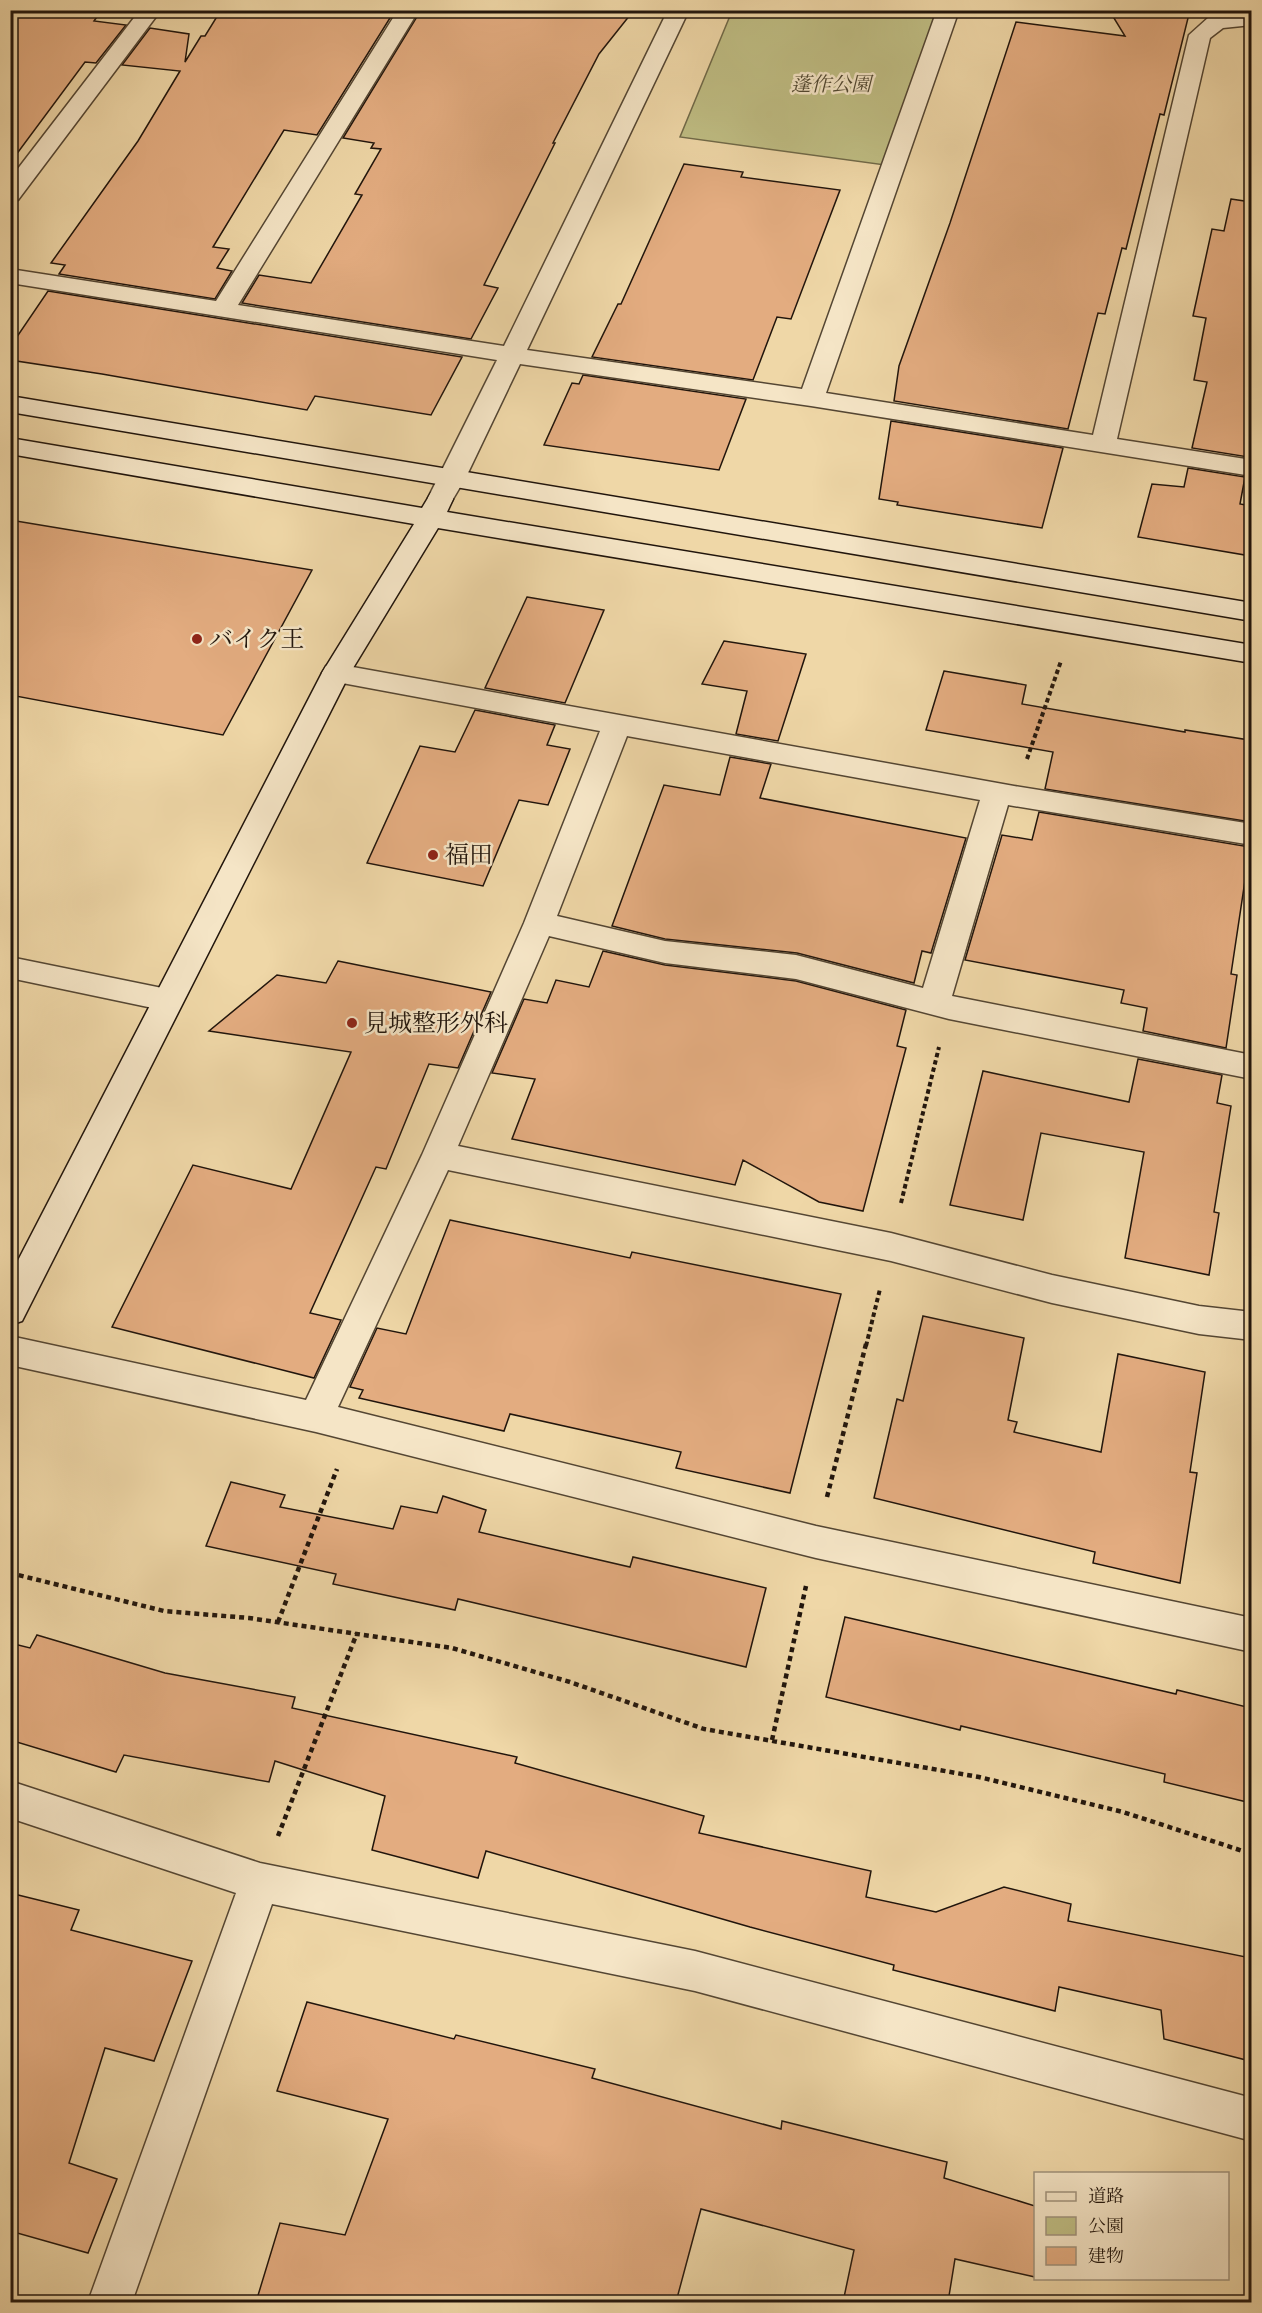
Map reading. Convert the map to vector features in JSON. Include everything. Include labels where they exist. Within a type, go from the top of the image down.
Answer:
[{"type":"street","points":[[10,195],[151,10]]},
{"type":"street","points":[[223,309],[409,10]]},
{"type":"street","points":[[10,1311],[336,673],[442,498],[679,10]]},
{"type":"street","points":[[811,398],[948,10]]},
{"type":"street","points":[[1104,445],[1200,35],[1217,22],[1251,19]]},
{"type":"street","points":[[10,276],[512,355],[811,398],[1251,468]]},
{"type":"street","points":[[10,404],[442,498],[1251,654]]},
{"type":"street","points":[[10,446],[442,498],[543,495],[1251,612]]},
{"type":"street","points":[[336,673],[1006,794],[1251,835]]},
{"type":"street","points":[[316,1417],[438,1155],[539,922],[617,725]]},
{"type":"street","points":[[941,1005],[1006,794]]},
{"type":"street","points":[[539,922],[665,952],[796,967],[941,1005],[1251,1067]]},
{"type":"street","points":[[438,1155],[891,1247],[1052,1289],[1199,1320],[1251,1326]]},
{"type":"street","points":[[10,1350],[354,1426],[816,1542],[1251,1635]]},
{"type":"street","points":[[10,1799],[260,1882],[694,1971],[1251,2121]]},
{"type":"street","points":[[110,2302],[260,1882]]},
{"type":"lane","points":[[10,967],[167,1000]]},
{"type":"path","points":[[1006,794],[1061,660]]},
{"type":"path","points":[[772,1740],[816,1542],[891,1247],[941,1005]]},
{"type":"path","points":[[278,1623],[354,1426]]},
{"type":"path","points":[[10,1573],[164,1611],[357,1633],[452,1648],[570,1682],[704,1729],[979,1777],[1123,1812],[1251,1854]]},
{"type":"path","points":[[260,1882],[357,1633]]},
{"type":"green space","name":"蓬作公園","points":[[732,11],[941,11],[885,165],[680,137]]},
{"type":"building","points":[[23,10],[102,10],[94,21],[126,25],[96,63],[85,62],[10,163],[10,23]]},
{"type":"building","points":[[221,10],[395,10],[317,135],[284,130],[213,247],[229,249],[217,268],[232,271],[215,299],[59,274],[65,265],[51,263],[138,141],[180,71],[122,65],[150,28],[189,34],[185,62]]},
{"type":"building","points":[[421,10],[634,10],[599,54],[553,143],[555,143],[484,285],[498,288],[471,339],[242,303],[259,275],[311,283],[362,195],[355,194],[381,149],[371,148],[374,143],[343,138]]},
{"type":"building","points":[[1109,10],[1190,10],[1164,115],[1160,114],[1126,249],[1122,248],[1105,314],[1098,313],[1068,429],[894,401],[899,366],[950,223],[1016,22],[1125,36]]},
{"type":"building","points":[[684,164],[743,172],[741,177],[840,190],[791,319],[777,317],[753,380],[592,357],[618,304],[621,304]]},
{"type":"building","points":[[1231,199],[1251,202],[1251,435],[1248,457],[1192,448],[1207,382],[1194,380],[1206,318],[1193,316],[1212,229],[1224,231]]},
{"type":"building","points":[[48,291],[462,357],[431,415],[315,396],[307,410],[10,360],[10,347]]},
{"type":"building","points":[[583,375],[746,399],[719,470],[544,445],[572,383],[579,384]]},
{"type":"building","points":[[891,421],[1063,448],[1042,528],[897,505],[898,502],[879,499]]},
{"type":"building","points":[[1188,468],[1245,477],[1240,504],[1251,506],[1251,556],[1138,537],[1152,484],[1184,487]]},
{"type":"building","points":[[10,520],[312,570],[223,735],[10,695]]},
{"type":"building","points":[[527,597],[604,610],[565,703],[485,688]]},
{"type":"building","points":[[724,641],[806,654],[778,741],[736,734],[747,691],[702,684]]},
{"type":"building","points":[[944,671],[1026,685],[1022,704],[1185,732],[1185,730],[1249,740],[1251,822],[1045,789],[1053,752],[926,730]]},
{"type":"building","points":[[475,710],[555,725],[547,745],[570,749],[548,805],[519,800],[483,886],[367,863],[420,746],[455,752]]},
{"type":"building","points":[[730,757],[771,764],[760,798],[966,838],[931,953],[922,951],[914,983],[797,953],[665,939],[612,926],[664,785],[720,795]]},
{"type":"building","points":[[1039,812],[1250,847],[1231,974],[1237,975],[1226,1048],[1143,1031],[1147,1008],[1121,1003],[1124,990],[965,960],[1002,835],[1032,840]]},
{"type":"building","points":[[603,951],[665,965],[796,981],[906,1010],[897,1046],[906,1048],[863,1211],[819,1202],[743,1160],[735,1185],[512,1139],[535,1079],[492,1073],[524,999],[547,1003],[556,980],[589,987]]},
{"type":"building","points":[[338,961],[491,992],[458,1068],[429,1064],[386,1169],[376,1167],[310,1313],[341,1320],[314,1378],[112,1327],[193,1165],[291,1189],[351,1052],[209,1031],[277,975],[326,983]]},
{"type":"building","points":[[1138,1059],[1222,1075],[1217,1103],[1231,1106],[1214,1212],[1219,1213],[1209,1275],[1125,1258],[1144,1152],[1041,1133],[1023,1220],[950,1205],[983,1071],[1129,1102]]},
{"type":"building","points":[[450,1220],[630,1258],[632,1252],[841,1294],[790,1493],[676,1468],[681,1452],[510,1414],[504,1431],[359,1398],[363,1390],[350,1387],[377,1328],[406,1334]]},
{"type":"building","points":[[923,1316],[1024,1338],[1008,1420],[1017,1422],[1014,1432],[1101,1452],[1118,1354],[1205,1372],[1190,1472],[1197,1473],[1180,1583],[1093,1563],[1095,1552],[874,1498],[897,1399],[903,1401]]},
{"type":"building","points":[[231,1482],[285,1495],[280,1507],[393,1529],[401,1506],[437,1513],[443,1496],[486,1510],[479,1532],[630,1567],[633,1557],[766,1588],[746,1667],[458,1599],[455,1610],[333,1584],[336,1574],[206,1546]]},
{"type":"building","points":[[845,1617],[1176,1694],[1177,1690],[1251,1708],[1251,1803],[1164,1782],[1165,1774],[961,1726],[960,1730],[826,1697]]},
{"type":"building","points":[[37,1635],[165,1673],[295,1697],[292,1708],[517,1757],[515,1763],[704,1816],[699,1833],[871,1871],[866,1897],[936,1912],[1004,1887],[1071,1904],[1068,1921],[1251,1958],[1251,2015],[1246,2060],[1164,2039],[1161,2010],[1059,1987],[1055,2011],[893,1970],[894,1965],[750,1927],[486,1851],[478,1878],[372,1850],[385,1796],[275,1761],[269,1782],[124,1755],[116,1772],[10,1740],[10,1643],[30,1648]]},
{"type":"building","points":[[10,1893],[79,1910],[71,1930],[192,1961],[154,2061],[105,2048],[69,2163],[117,2179],[88,2253],[10,2231]]},
{"type":"building","points":[[307,2002],[454,2039],[456,2035],[595,2069],[592,2078],[781,2129],[782,2121],[947,2162],[944,2178],[1034,2206],[1034,2277],[955,2259],[948,2302],[843,2302],[854,2250],[701,2209],[676,2302],[256,2302],[280,2223],[345,2235],[388,2119],[277,2091]]},
{"type":"place","name":"バイク王","points":[[197,639]]},
{"type":"place","name":"福田","points":[[433,855]]},
{"type":"place","name":"見城整形外科","points":[[352,1023]]}]
